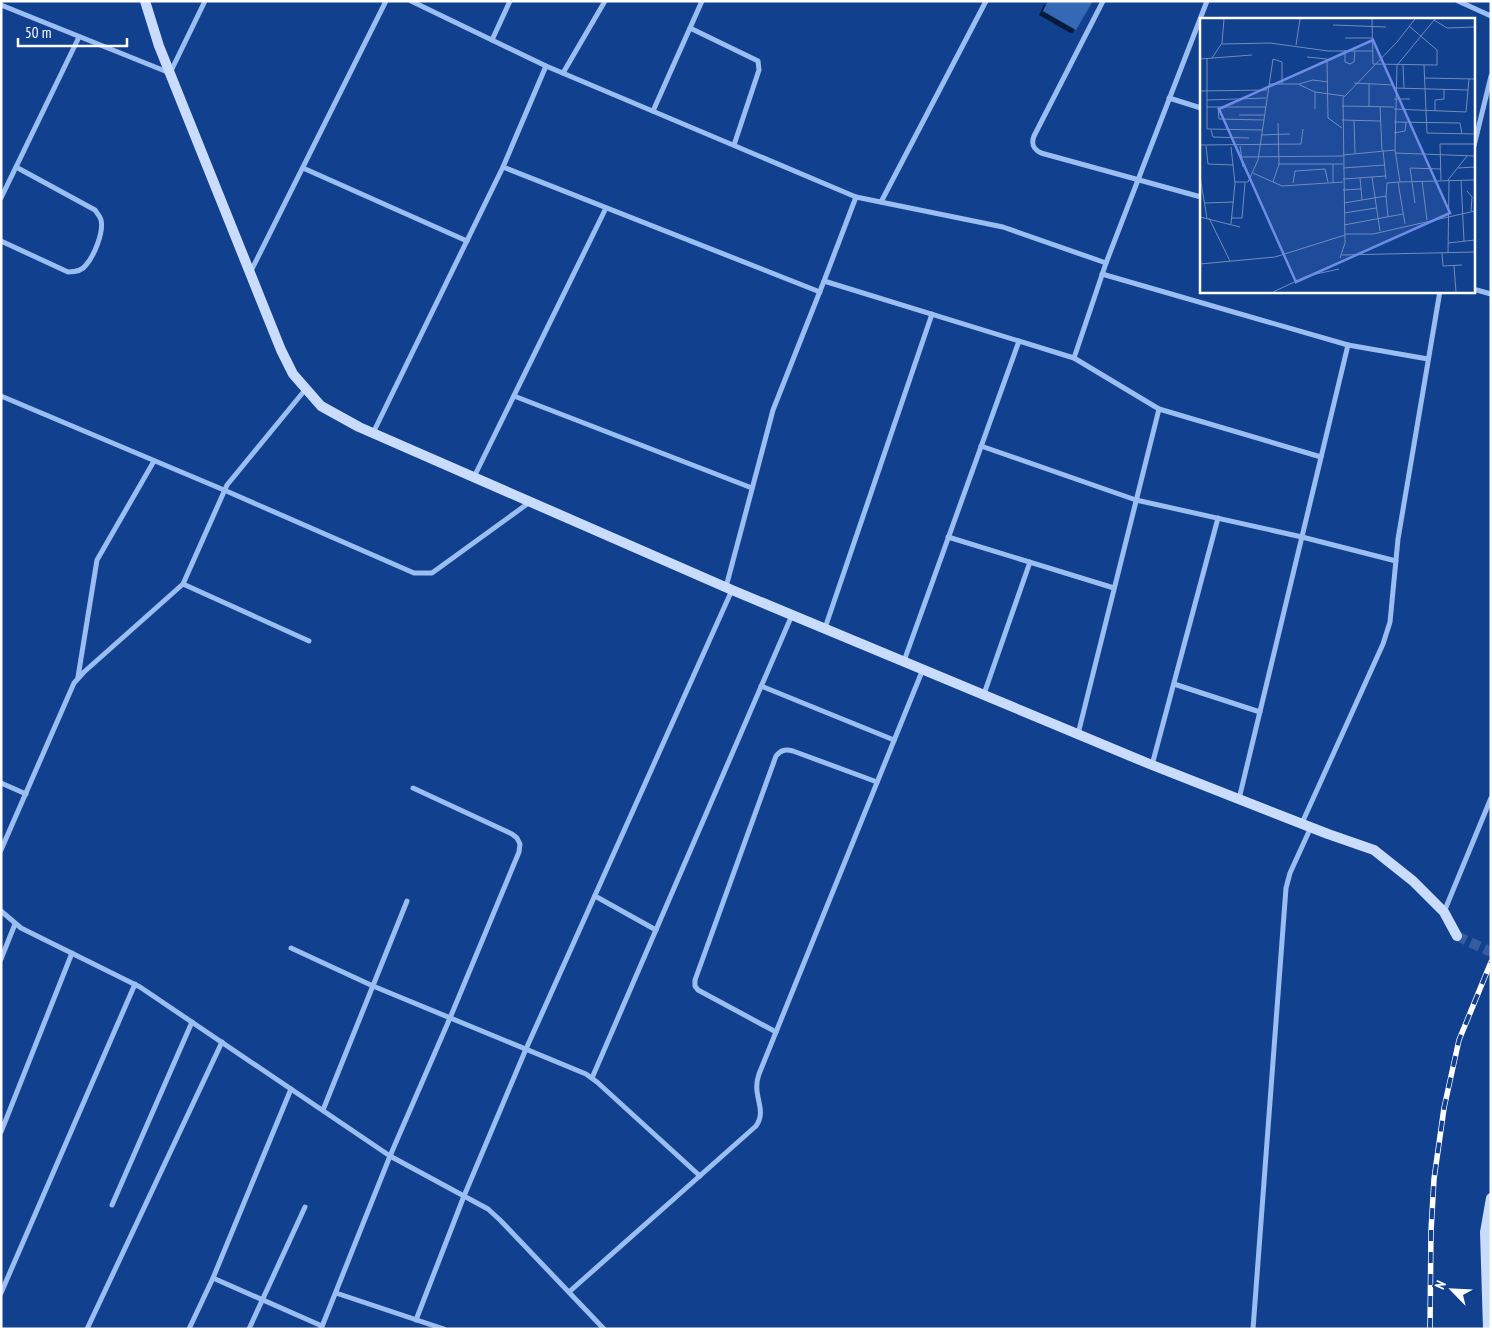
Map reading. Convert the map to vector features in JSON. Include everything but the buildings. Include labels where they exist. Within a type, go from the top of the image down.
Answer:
[{"type":"street","points":[[145,1],[170,73],[281,350],[293,374],[320,406],[373,433],[729,588],[1152,765],[1374,850],[1413,881],[1444,912],[1457,936]]},
{"type":"street","points":[[170,73],[205,1]]},
{"type":"street","points":[[250,273],[386,1]]},
{"type":"street","points":[[411,1],[546,66],[856,197],[1003,227],[1106,263]]},
{"type":"street","points":[[492,40],[510,1]]},
{"type":"street","points":[[563,73],[605,1]]},
{"type":"street","points":[[653,111],[702,1]]},
{"type":"street","points":[[881,202],[986,1]]},
{"type":"street","points":[[1103,1],[1034,136],[1033,146],[1035,150],[1041,153],[1137,181],[1200,197]]},
{"type":"street","points":[[1200,18],[1207,1]]},
{"type":"street","points":[[1458,1],[1491,16]]},
{"type":"street","points":[[1,5],[170,73]]},
{"type":"street","points":[[1074,358],[1106,263],[1200,19]]},
{"type":"street","points":[[690,28],[758,61],[759,70],[734,145]]},
{"type":"street","points":[[1,198],[79,36]]},
{"type":"street","points":[[373,433],[503,167],[546,66]]},
{"type":"street","points":[[1474,146],[1491,76]]},
{"type":"street","points":[[1169,98],[1200,108]]},
{"type":"street","points":[[1,240],[68,272],[78,272],[86,266],[102,229],[101,218],[88,205],[16,167]]},
{"type":"street","points":[[503,167],[820,292]]},
{"type":"street","points":[[302,168],[467,241]]},
{"type":"street","points":[[416,1320],[464,1196],[526,1049],[729,588],[752,488],[773,410],[856,197]]},
{"type":"street","points":[[474,477],[606,208]]},
{"type":"street","points":[[1102,274],[1348,345],[1428,360]]},
{"type":"street","points":[[824,281],[1074,358],[1159,408],[1321,457]]},
{"type":"street","points":[[1474,289],[1491,294]]},
{"type":"street","points":[[1253,1329],[1286,888],[1306,825],[1383,644],[1390,622],[1396,562],[1440,292]]},
{"type":"street","points":[[825,628],[932,314]]},
{"type":"street","points":[[904,661],[1019,341]]},
{"type":"street","points":[[1239,799],[1348,345]]},
{"type":"street","points":[[1,850],[74,683],[78,677],[183,584],[224,490],[305,390]]},
{"type":"street","points":[[1,396],[414,573],[432,572],[531,502]]},
{"type":"street","points":[[514,396],[752,488]]},
{"type":"street","points":[[1078,734],[1159,408]]},
{"type":"street","points":[[981,446],[1136,500],[1302,537],[1396,562]]},
{"type":"street","points":[[78,677],[97,560],[154,460]]},
{"type":"street","points":[[1152,765],[1218,518]]},
{"type":"street","points":[[948,537],[1114,588]]},
{"type":"street","points":[[984,694],[1030,562]]},
{"type":"street","points":[[183,584],[309,641]]},
{"type":"street","points":[[592,1078],[792,614]]},
{"type":"street","points":[[569,1292],[756,1126],[760,1120],[761,1114],[756,1081],[923,669]]},
{"type":"street","points":[[1174,684],[1260,712]]},
{"type":"street","points":[[761,686],[894,740]]},
{"type":"street","points":[[776,1032],[698,990],[694,980],[776,756],[780,751],[793,751],[877,782]]},
{"type":"street","points":[[1,782],[26,794]]},
{"type":"street","points":[[214,1278],[322,1327],[390,1156],[519,852],[520,844],[512,834],[412,788]]},
{"type":"street","points":[[1444,912],[1491,798]]},
{"type":"street","points":[[595,896],[656,930]]},
{"type":"street","points":[[323,1110],[407,901]]},
{"type":"street","points":[[1,911],[21,928],[134,984],[390,1156],[494,1214],[604,1329]]},
{"type":"street","points":[[1,959],[15,924]]},
{"type":"street","points":[[291,948],[373,986],[592,1078],[700,1176]]},
{"type":"street","points":[[1,1132],[72,954]]},
{"type":"street","points":[[1,1292],[134,984]]},
{"type":"street","points":[[112,1206],[192,1022]]},
{"type":"street","points":[[87,1329],[222,1042]]},
{"type":"street","points":[[189,1329],[214,1278],[291,1089]]},
{"type":"street","points":[[1488,1329],[1485,1232],[1491,1198]]},
{"type":"street","points":[[249,1329],[305,1207]]},
{"type":"street","points":[[336,1293],[444,1329]]},
{"type":"tunnel","points":[[1457,936],[1491,952]]},
{"type":"railway","points":[[1430,1329],[1431,1231],[1434,1179],[1444,1108],[1459,1040],[1491,962]]}]
